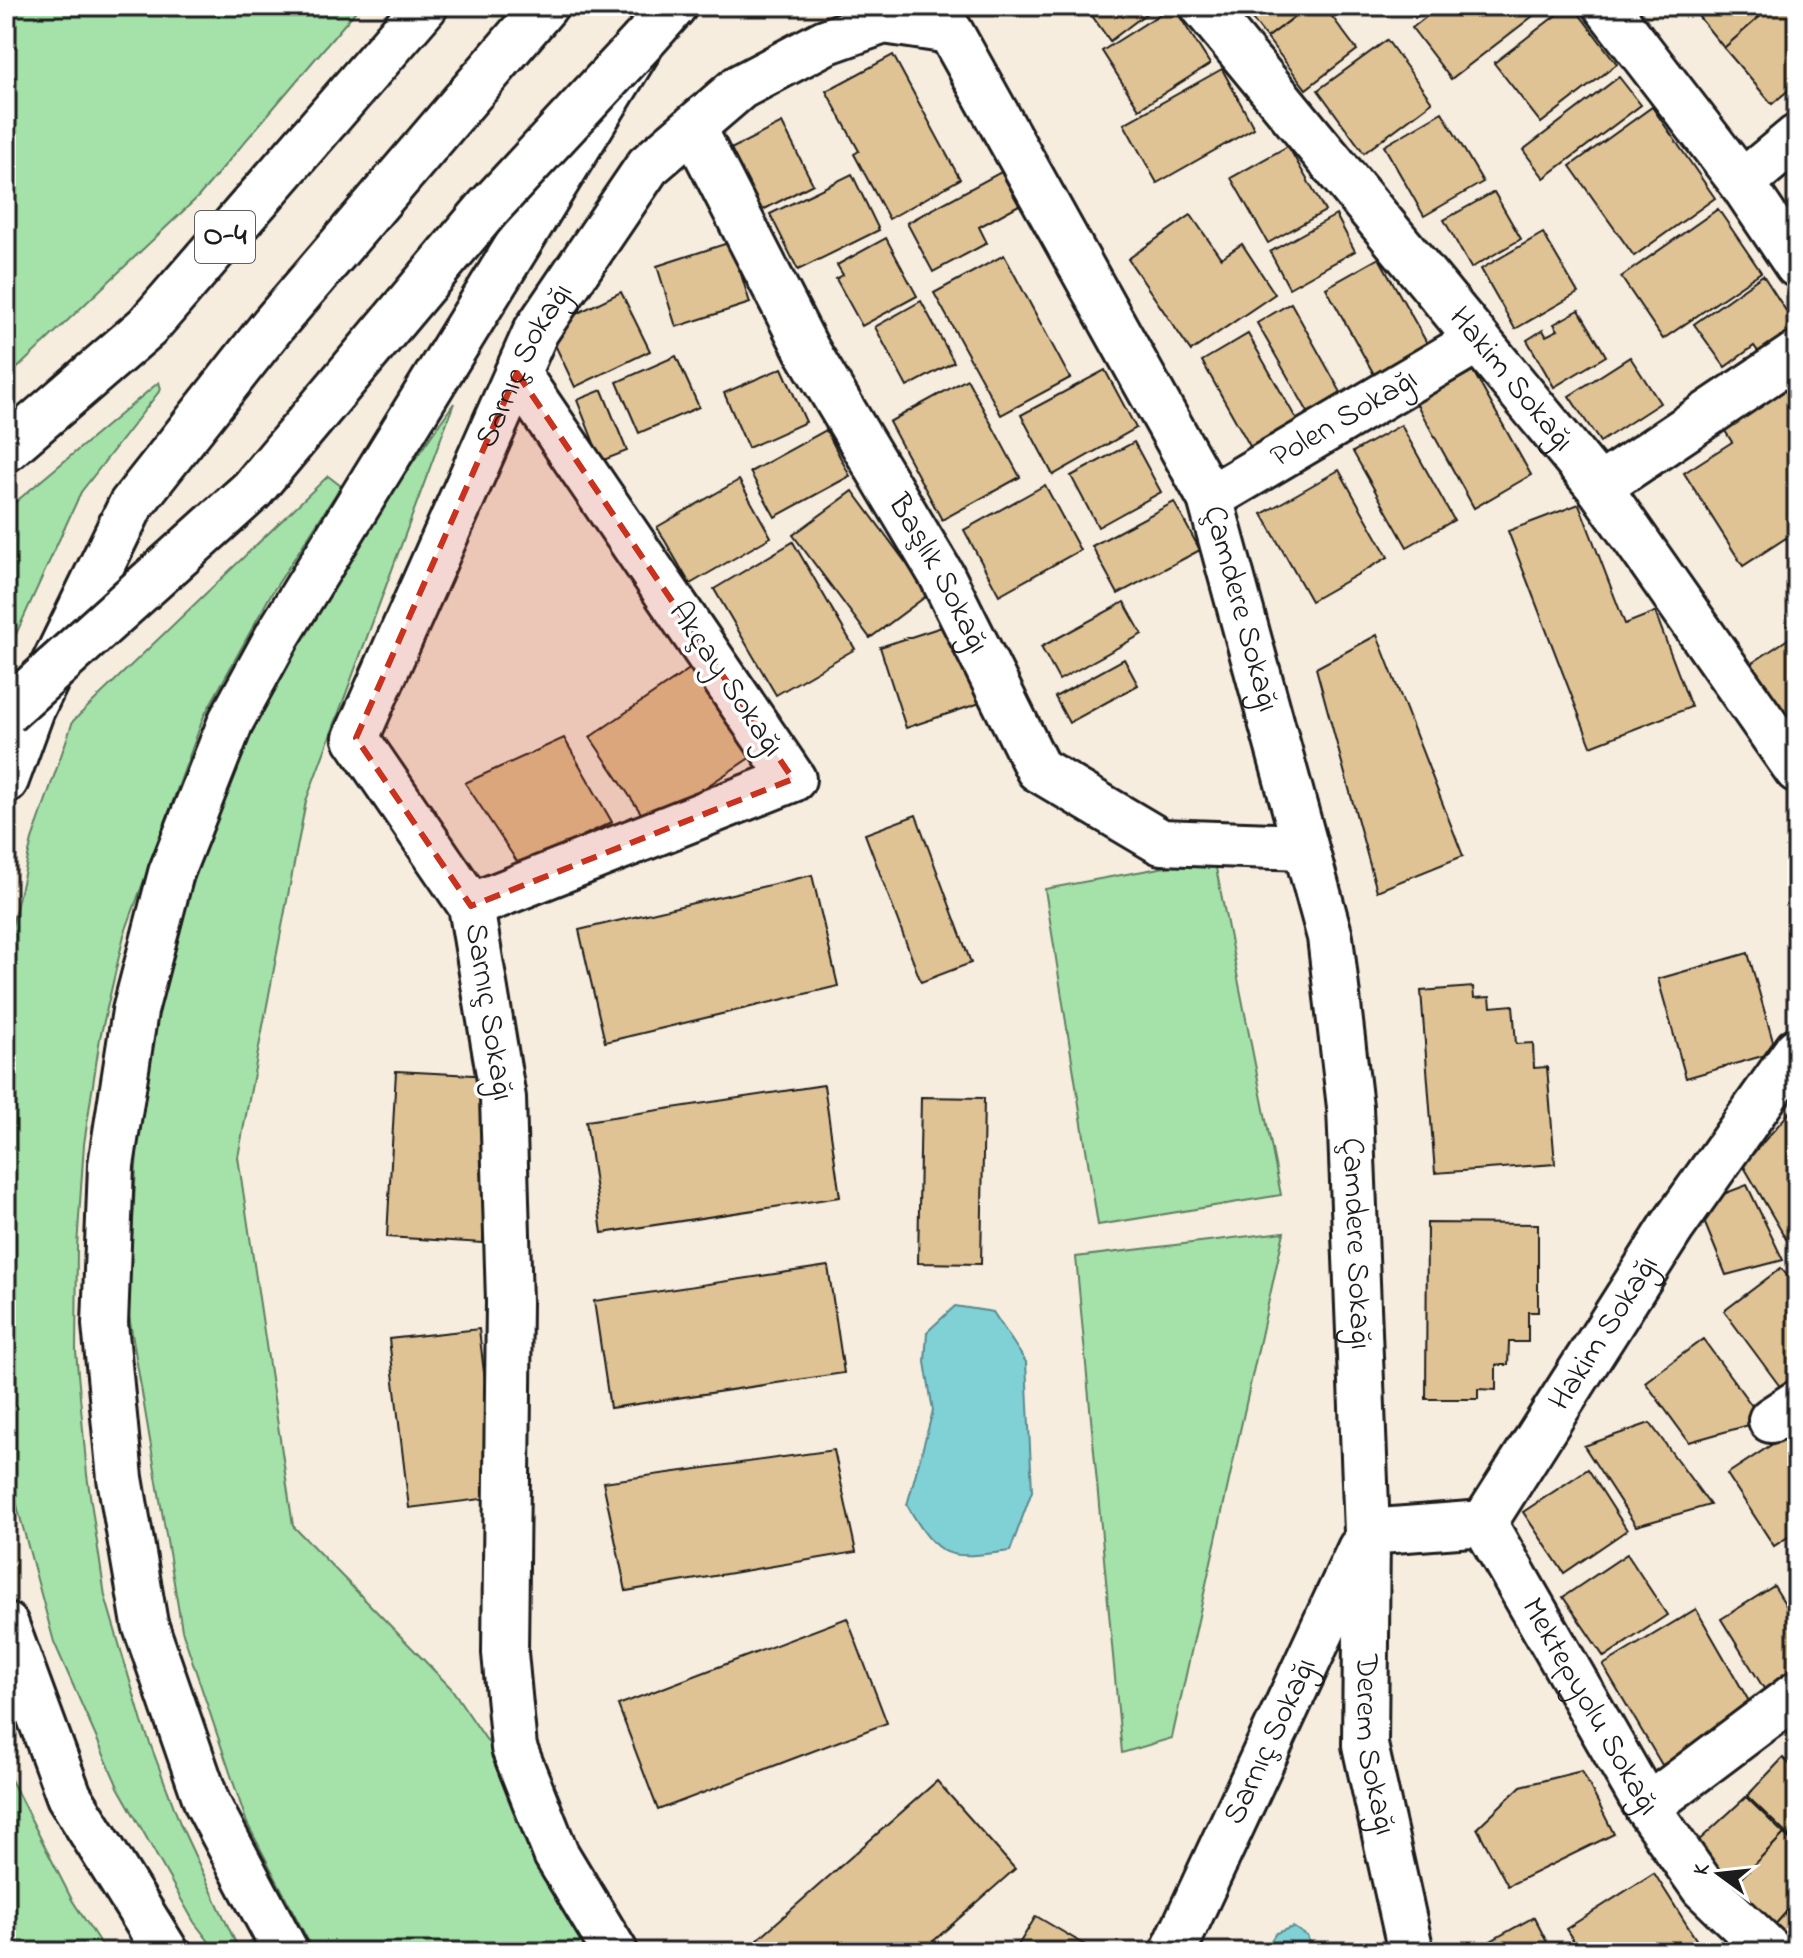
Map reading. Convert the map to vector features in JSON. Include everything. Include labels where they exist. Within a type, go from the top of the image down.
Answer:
[{"type":"main road","name":"O-4","points":[[6,449],[147,327],[425,6]]},
{"type":"main road","points":[[6,780],[32,709],[131,505],[273,325],[545,6]]},
{"type":"main road","points":[[6,712],[252,490],[488,208],[674,6]]},
{"type":"main road","name":"Hakim Sokağı","points":[[1203,6],[1599,487],[1797,770]]},
{"type":"main road","points":[[1606,6],[1742,183],[1797,265]]},
{"type":"main road","name":"Çamdere Sokağı","points":[[694,129],[740,87],[825,42],[884,21],[950,31],[1210,498],[1330,937],[1350,1107],[1367,1532]]},
{"type":"main road","points":[[286,1952],[207,1803],[145,1624],[120,1478],[105,1324],[114,1149],[135,1011],[171,873],[231,721],[330,552],[643,41]]},
{"type":"main road","name":"Sarnıç Sokağı","points":[[615,1952],[556,1854],[514,1748],[505,1653],[509,1302],[503,1098],[471,906],[356,738],[536,331],[648,166],[694,129]]},
{"type":"main road","name":"Başlık Sokağı","points":[[694,129],[807,350],[942,576],[1038,769],[1161,842],[1305,847]]},
{"type":"main road","points":[[1742,183],[1797,137]]},
{"type":"main road","name":"Polen Sokağı","points":[[1210,498],[1478,340]]},
{"type":"main road","points":[[1599,487],[1797,354]]},
{"type":"main road","name":"Akçay Sokağı","points":[[471,906],[793,779],[517,373]]},
{"type":"main road","name":"Hakim Sokağı","points":[[1484,1523],[1672,1227],[1797,1050]]},
{"type":"main road","points":[[1367,1532],[1484,1523]]},
{"type":"main road","name":"Mektepyolu Sokağı","points":[[1484,1523],[1647,1807],[1703,1887],[1755,1948]]},
{"type":"main road","name":"Sarnıç Sokağı","points":[[1173,1952],[1367,1532]]},
{"type":"main road","name":"Derem Sokağı","points":[[1367,1532],[1365,1745],[1411,1952]]},
{"type":"main road","points":[[6,1625],[69,1796],[166,1952]]},
{"type":"main road","points":[[1647,1807],[1797,1694]]},
{"type":"highlighted area","points":[[517,373],[793,779],[471,906],[356,738]]},
{"type":"green space","points":[[6,6],[360,6],[198,197],[6,379]]},
{"type":"green space","points":[[159,382],[161,389],[81,492],[12,643],[6,648],[6,510]]},
{"type":"green space","points":[[454,403],[306,801],[238,1157],[293,1526],[451,1688],[631,1952],[314,1952],[247,1823],[182,1630],[128,1310],[137,1150],[158,999],[230,763],[299,626]]},
{"type":"green space","points":[[328,476],[341,486],[270,596],[204,716],[124,935],[100,1038],[84,1144],[77,1247],[76,1351],[87,1475],[105,1596],[142,1722],[181,1826],[240,1952],[217,1952],[194,1922],[118,1787],[54,1642],[6,1465],[6,951],[32,840],[73,721]]},
{"type":"green space","points":[[1214,858],[1281,1195],[1098,1225],[1045,889]]},
{"type":"green space","points":[[1284,1232],[1172,1738],[1122,1753],[1076,1257]]},
{"type":"green space","points":[[6,1770],[72,1900],[106,1952],[6,1952]]},
{"type":"water","points":[[955,1306],[993,1312],[1026,1362],[1032,1491],[1010,1551],[972,1555],[948,1552],[928,1537],[907,1505],[933,1411],[925,1362],[927,1332]]},
{"type":"water","points":[[1293,1927],[1307,1936],[1314,1952],[1263,1952],[1276,1933]]},
{"type":"building","points":[[1085,6],[1156,6],[1110,41]]},
{"type":"building","points":[[1173,6],[1210,64],[1139,109],[1102,51]]},
{"type":"building","points":[[1242,6],[1292,6],[1298,14],[1267,38]]},
{"type":"building","points":[[1309,6],[1324,6],[1357,50],[1306,89],[1267,38]]},
{"type":"building","points":[[1405,6],[1431,6],[1415,18]]},
{"type":"building","points":[[1440,6],[1546,6],[1451,79],[1412,28]]},
{"type":"building","points":[[1568,6],[1573,6],[1617,64],[1541,123],[1494,63]]},
{"type":"building","points":[[1690,6],[1772,6],[1724,48]]},
{"type":"building","points":[[1772,6],[1797,6],[1797,83],[1772,104],[1724,48]]},
{"type":"building","points":[[1387,40],[1432,102],[1364,153],[1318,90]]},
{"type":"building","points":[[893,55],[960,179],[889,219],[854,154],[859,151],[826,91]]},
{"type":"building","points":[[1222,69],[1254,128],[1157,183],[1124,124]]},
{"type":"building","points":[[1619,77],[1641,105],[1544,178],[1523,150]]},
{"type":"building","points":[[1652,107],[1715,198],[1634,256],[1570,166]]},
{"type":"building","points":[[1442,112],[1483,182],[1424,216],[1384,146]]},
{"type":"building","points":[[782,123],[813,184],[753,215],[721,154]]},
{"type":"building","points":[[1288,146],[1325,211],[1268,243],[1231,178]]},
{"type":"building","points":[[1001,172],[1019,205],[979,227],[987,243],[933,272],[907,223]]},
{"type":"building","points":[[852,174],[879,230],[798,270],[770,214]]},
{"type":"building","points":[[1494,192],[1521,239],[1471,268],[1444,220]]},
{"type":"building","points":[[1718,209],[1761,272],[1663,339],[1621,277]]},
{"type":"building","points":[[1191,215],[1221,258],[1242,244],[1275,294],[1191,351],[1128,259]]},
{"type":"building","points":[[1336,215],[1355,251],[1289,288],[1270,252]]},
{"type":"building","points":[[1543,233],[1578,293],[1515,329],[1481,269]]},
{"type":"building","points":[[886,238],[917,296],[862,326],[836,279],[843,275],[837,265]]},
{"type":"building","points":[[731,242],[750,303],[676,327],[657,266]]},
{"type":"building","points":[[1004,255],[1070,378],[1001,415],[934,293]]},
{"type":"building","points":[[1379,258],[1428,345],[1375,376],[1326,288]]},
{"type":"building","points":[[1763,275],[1797,328],[1760,354],[1754,346],[1725,367],[1694,324]]},
{"type":"building","points":[[621,292],[650,351],[575,387],[547,328]]},
{"type":"building","points":[[921,301],[954,362],[907,387],[875,327]]},
{"type":"building","points":[[1291,303],[1343,396],[1309,414],[1257,323]]},
{"type":"building","points":[[1579,310],[1606,356],[1554,387],[1527,340],[1543,330],[1546,336],[1558,330],[1554,324]]},
{"type":"building","points":[[1248,334],[1298,422],[1251,448],[1202,361]]},
{"type":"building","points":[[676,356],[699,407],[639,433],[617,382]]},
{"type":"building","points":[[1630,357],[1660,403],[1600,442],[1569,396]]},
{"type":"building","points":[[782,368],[806,422],[748,448],[724,393]]},
{"type":"building","points":[[1105,370],[1136,428],[1053,475],[1021,415]]},
{"type":"building","points":[[1473,371],[1531,475],[1474,508],[1416,403]]},
{"type":"building","points":[[1792,376],[1797,385],[1797,555],[1786,538],[1743,566],[1684,473],[1732,442],[1720,423]]},
{"type":"building","points":[[967,379],[1020,477],[942,520],[889,422]]},
{"type":"building","points":[[602,390],[627,451],[601,461],[577,400]]},
{"type":"building","points":[[1401,425],[1454,520],[1407,547],[1353,452]]},
{"type":"building","points":[[826,430],[850,476],[775,517],[750,472]]},
{"type":"building","points":[[1134,442],[1161,492],[1098,527],[1071,476]]},
{"type":"building","points":[[1339,470],[1388,557],[1311,601],[1262,514]]},
{"type":"building","points":[[739,480],[771,537],[690,584],[657,527]]},
{"type":"building","points":[[1045,485],[1080,550],[999,595],[964,530]]},
{"type":"building","points":[[853,491],[929,594],[870,638],[793,535]]},
{"type":"building","points":[[1174,502],[1200,550],[1118,594],[1092,546]]},
{"type":"building","points":[[1579,504],[1625,624],[1655,612],[1691,707],[1591,746],[1508,531]]},
{"type":"building","points":[[793,542],[855,649],[776,695],[714,589]]},
{"type":"building","points":[[1124,602],[1142,634],[1059,680],[1041,647]]},
{"type":"building","points":[[957,622],[983,702],[906,728],[880,647]]},
{"type":"building","points":[[1797,633],[1797,738],[1746,667]]},
{"type":"building","points":[[1377,635],[1463,856],[1377,891],[1316,668]]},
{"type":"building","points":[[1124,659],[1138,685],[1069,723],[1055,697]]},
{"type":"building","points":[[694,666],[754,755],[649,825],[590,737]]},
{"type":"building","points":[[564,738],[612,822],[520,866],[465,783]]},
{"type":"building","points":[[916,815],[971,963],[921,982],[865,834]]},
{"type":"building","points":[[812,875],[838,986],[605,1042],[579,930]]},
{"type":"building","points":[[1748,953],[1776,1052],[1686,1078],[1658,979]]},
{"type":"building","points":[[1473,987],[1474,998],[1490,997],[1491,1007],[1513,1005],[1516,1044],[1533,1043],[1534,1068],[1547,1067],[1555,1164],[1435,1173],[1421,991]]},
{"type":"building","points":[[396,1071],[492,1076],[483,1243],[387,1237]]},
{"type":"building","points":[[824,1085],[840,1197],[602,1233],[586,1121]]},
{"type":"building","points":[[921,1097],[984,1098],[981,1264],[918,1263]]},
{"type":"building","points":[[1796,1105],[1797,1233],[1786,1239],[1743,1165]]},
{"type":"building","points":[[1747,1185],[1783,1260],[1726,1275],[1697,1204]]},
{"type":"building","points":[[1427,1223],[1538,1224],[1538,1312],[1528,1312],[1528,1342],[1509,1342],[1508,1365],[1496,1365],[1496,1390],[1478,1389],[1478,1399],[1426,1399]]},
{"type":"building","points":[[828,1266],[844,1373],[610,1408],[594,1301]]},
{"type":"building","points":[[1781,1268],[1797,1288],[1797,1383],[1784,1392],[1724,1311]]},
{"type":"building","points":[[479,1329],[498,1497],[409,1508],[389,1339]]},
{"type":"building","points":[[1703,1339],[1763,1421],[1689,1442],[1645,1382]]},
{"type":"building","points":[[1650,1423],[1710,1505],[1636,1526],[1584,1446]]},
{"type":"building","points":[[1797,1428],[1797,1531],[1774,1546],[1727,1474]]},
{"type":"building","points":[[834,1450],[856,1552],[626,1591],[603,1482]]},
{"type":"building","points":[[1588,1469],[1627,1530],[1564,1573],[1523,1512]]},
{"type":"building","points":[[1627,1554],[1667,1615],[1604,1657],[1563,1597]]},
{"type":"building","points":[[1774,1586],[1797,1623],[1797,1673],[1766,1692],[1721,1619]]},
{"type":"building","points":[[1696,1609],[1754,1710],[1662,1765],[1603,1665]]},
{"type":"building","points":[[847,1618],[887,1723],[658,1810],[618,1705]]},
{"type":"building","points":[[1797,1724],[1797,1743],[1787,1733]]},
{"type":"building","points":[[1783,1758],[1797,1771],[1795,1842],[1747,1796]]},
{"type":"building","points":[[1582,1771],[1614,1834],[1508,1886],[1477,1828],[1521,1786]]},
{"type":"building","points":[[937,1781],[1015,1869],[921,1952],[770,1952],[758,1939]]},
{"type":"building","points":[[1746,1797],[1784,1834],[1731,1888],[1695,1844]]},
{"type":"building","points":[[1784,1834],[1797,1846],[1797,1900],[1773,1927],[1731,1888]]},
{"type":"building","points":[[1654,1873],[1704,1952],[1581,1952],[1566,1929]]},
{"type":"building","points":[[1797,1900],[1797,1943],[1773,1927]]},
{"type":"building","points":[[1036,1916],[1097,1952],[1014,1952]]},
{"type":"building","points":[[1534,1917],[1552,1952],[1471,1952]]}]
